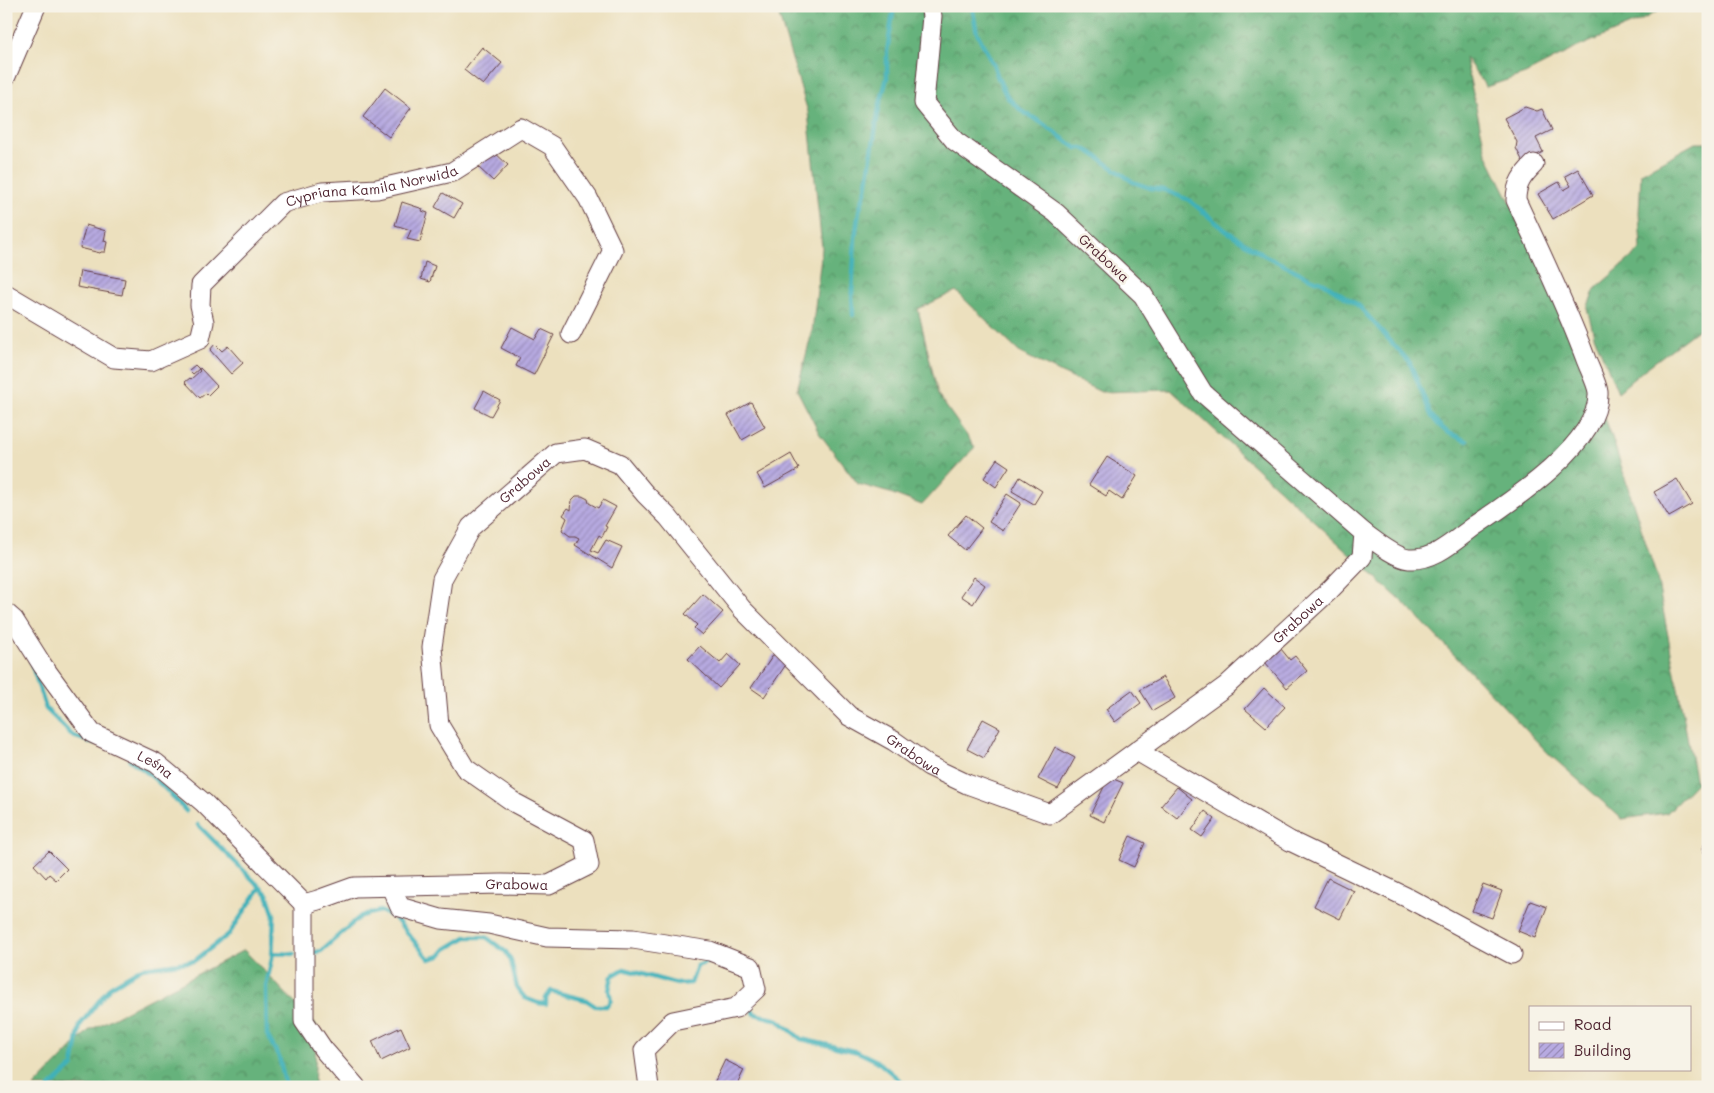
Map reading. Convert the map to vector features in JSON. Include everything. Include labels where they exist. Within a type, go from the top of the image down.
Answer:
[{"type":"street","points":[[6,76],[36,6]]},
{"type":"street","name":"Grabowa","points":[[311,902],[354,887],[549,885],[589,865],[584,840],[515,803],[465,768],[440,725],[432,647],[442,579],[471,527],[556,453],[585,449],[620,464],[645,494],[668,517],[742,609],[849,716],[894,741],[929,766],[967,784],[1050,814],[1226,686],[1330,590],[1362,557],[1364,533],[1203,393],[1143,295],[1056,213],[955,141],[924,103],[932,16],[930,6]]},
{"type":"street","name":"Cypriana Kamila Norwida","points":[[6,294],[114,358],[151,361],[200,339],[204,322],[200,306],[201,285],[283,204],[322,192],[377,189],[452,172],[521,128],[552,146],[588,198],[613,250],[571,334]]},
{"type":"street","points":[[1364,533],[1401,558],[1411,560],[1428,556],[1447,547],[1543,477],[1567,454],[1587,427],[1595,408],[1598,392],[1577,336],[1516,200],[1516,189],[1521,176],[1534,164]]},
{"type":"street","name":"Leśna","points":[[6,613],[14,620],[43,666],[92,732],[156,763],[204,803],[311,902]]},
{"type":"street","points":[[1137,751],[1290,841],[1406,897],[1512,954]]},
{"type":"street","points":[[391,886],[400,907],[441,919],[489,924],[547,937],[633,940],[710,951],[750,967],[756,989],[736,1008],[673,1021],[644,1050],[649,1087]]},
{"type":"street","points":[[311,902],[304,1021],[323,1049],[356,1087]]},
{"type":"green space","points":[[776,6],[1667,6],[1640,21],[1578,47],[1525,74],[1486,87],[1465,57],[1486,153],[1562,306],[1611,434],[1657,578],[1696,783],[1667,813],[1622,819],[1549,754],[1410,609],[1171,390],[1101,392],[1020,353],[956,291],[918,309],[938,395],[975,447],[922,505],[858,484],[819,433],[797,390],[812,332],[822,248],[808,112]]},
{"type":"green space","points":[[1695,143],[1708,143],[1708,322],[1645,369],[1618,392],[1594,336],[1587,308],[1595,289],[1641,249],[1639,213],[1641,173]]},
{"type":"green space","points":[[244,950],[317,1026],[314,1087],[34,1087],[88,1031]]},
{"type":"building","points":[[482,47],[502,63],[483,85],[464,70]]},
{"type":"building","points":[[385,88],[411,108],[389,137],[363,117]]},
{"type":"building","points":[[1525,107],[1537,111],[1542,109],[1552,130],[1536,138],[1543,152],[1523,162],[1516,148],[1517,142],[1504,118]]},
{"type":"building","points":[[493,151],[508,165],[493,181],[478,167]]},
{"type":"building","points":[[1578,169],[1593,195],[1553,219],[1538,194],[1559,182],[1564,190],[1571,186],[1565,176]]},
{"type":"building","points":[[443,193],[462,204],[454,218],[435,207]]},
{"type":"building","points":[[402,202],[423,209],[422,211],[428,213],[420,242],[407,239],[411,230],[395,225]]},
{"type":"building","points":[[86,225],[106,231],[104,241],[107,242],[105,252],[100,253],[80,248]]},
{"type":"building","points":[[425,262],[435,266],[430,282],[421,279]]},
{"type":"building","points":[[80,271],[125,279],[122,295],[77,287]]},
{"type":"building","points":[[512,327],[535,339],[541,329],[554,335],[534,375],[516,366],[520,358],[501,348]]},
{"type":"building","points":[[215,344],[222,351],[228,346],[243,363],[231,374],[210,350]]},
{"type":"building","points":[[195,365],[199,369],[193,374],[189,370]]},
{"type":"building","points":[[200,368],[217,386],[208,395],[206,393],[200,398],[185,382],[200,371]]},
{"type":"building","points":[[484,391],[500,400],[491,416],[475,408]]},
{"type":"building","points":[[751,402],[765,427],[742,440],[728,415]]},
{"type":"building","points":[[791,454],[799,469],[765,488],[757,474]]},
{"type":"building","points":[[1107,457],[1137,476],[1122,500],[1109,491],[1106,496],[1089,485]]},
{"type":"building","points":[[997,459],[1009,467],[996,487],[984,478]]},
{"type":"building","points":[[1020,477],[1042,491],[1034,504],[1012,491]]},
{"type":"building","points":[[1677,479],[1692,504],[1669,517],[1654,492]]},
{"type":"building","points":[[1007,494],[1021,503],[1003,531],[989,522]]},
{"type":"building","points":[[576,496],[588,499],[589,503],[598,508],[603,500],[616,507],[605,526],[607,527],[602,537],[599,535],[591,550],[598,553],[606,540],[622,547],[612,568],[575,545],[579,538],[570,536],[562,530],[567,518],[563,515],[568,508],[571,510],[572,500]]},
{"type":"building","points":[[966,515],[982,528],[965,550],[948,536]]},
{"type":"building","points":[[974,577],[985,585],[973,604],[961,596]]},
{"type":"building","points":[[703,594],[723,612],[702,635],[694,628],[697,625],[685,614]]},
{"type":"building","points":[[700,646],[720,663],[728,654],[740,665],[719,688],[688,659]]},
{"type":"building","points":[[1281,649],[1290,660],[1295,656],[1307,671],[1287,688],[1265,662]]},
{"type":"building","points":[[774,654],[787,663],[764,697],[751,688]]},
{"type":"building","points":[[1163,677],[1175,698],[1153,711],[1140,690]]},
{"type":"building","points":[[1264,688],[1285,707],[1266,727],[1245,709]]},
{"type":"building","points":[[1132,690],[1141,703],[1115,722],[1106,709]]},
{"type":"building","points":[[983,719],[1000,728],[984,758],[967,749]]},
{"type":"building","points":[[1055,747],[1075,758],[1058,789],[1038,779]]},
{"type":"building","points":[[1109,777],[1123,783],[1104,822],[1090,815]]},
{"type":"building","points":[[1177,787],[1192,799],[1177,818],[1161,806]]},
{"type":"building","points":[[1205,811],[1215,819],[1202,837],[1192,830]]},
{"type":"building","points":[[1130,836],[1145,843],[1134,867],[1119,860]]},
{"type":"building","points":[[49,851],[67,869],[56,880],[49,874],[46,878],[34,865]]},
{"type":"building","points":[[1328,878],[1354,891],[1340,919],[1314,906]]},
{"type":"building","points":[[1483,884],[1502,891],[1492,918],[1472,911]]},
{"type":"building","points":[[1530,901],[1547,907],[1535,938],[1518,931]]},
{"type":"building","points":[[401,1027],[410,1047],[381,1061],[372,1041]]},
{"type":"building","points":[[725,1060],[744,1070],[736,1087],[712,1087]]},
{"type":"waterway","points":[[853,315],[852,294],[855,238],[859,211],[866,189],[879,107],[887,78],[887,52],[894,6]]},
{"type":"waterway","points":[[972,6],[977,33],[1007,97],[1022,111],[1076,148],[1083,148],[1092,153],[1133,182],[1150,188],[1164,190],[1189,200],[1225,230],[1264,255],[1324,283],[1359,306],[1410,363],[1431,415],[1438,424],[1447,432],[1467,441]]},
{"type":"waterway","points":[[31,662],[46,709],[73,736],[94,743]]},
{"type":"waterway","points":[[130,760],[146,771],[186,811]]},
{"type":"waterway","points":[[198,825],[267,894],[274,915],[272,959],[266,986],[267,1035],[279,1057],[286,1087]]},
{"type":"waterway","points":[[50,1087],[73,1066],[80,1025],[110,987],[142,968],[194,961],[229,934],[260,888]]},
{"type":"waterway","points":[[312,953],[321,951],[361,916],[380,911],[394,917],[429,959],[440,956],[446,949],[466,937],[486,937],[506,952],[511,961],[517,988],[525,998],[546,1004],[546,998],[551,991],[586,1000],[595,1006],[607,1006],[611,1000],[609,990],[612,976],[624,969],[677,984],[691,983],[697,966],[710,961],[717,963]]},
{"type":"waterway","points":[[272,953],[294,954]]},
{"type":"waterway","points":[[749,1005],[755,1014],[778,1020],[801,1039],[858,1052],[877,1061],[908,1087]]}]
